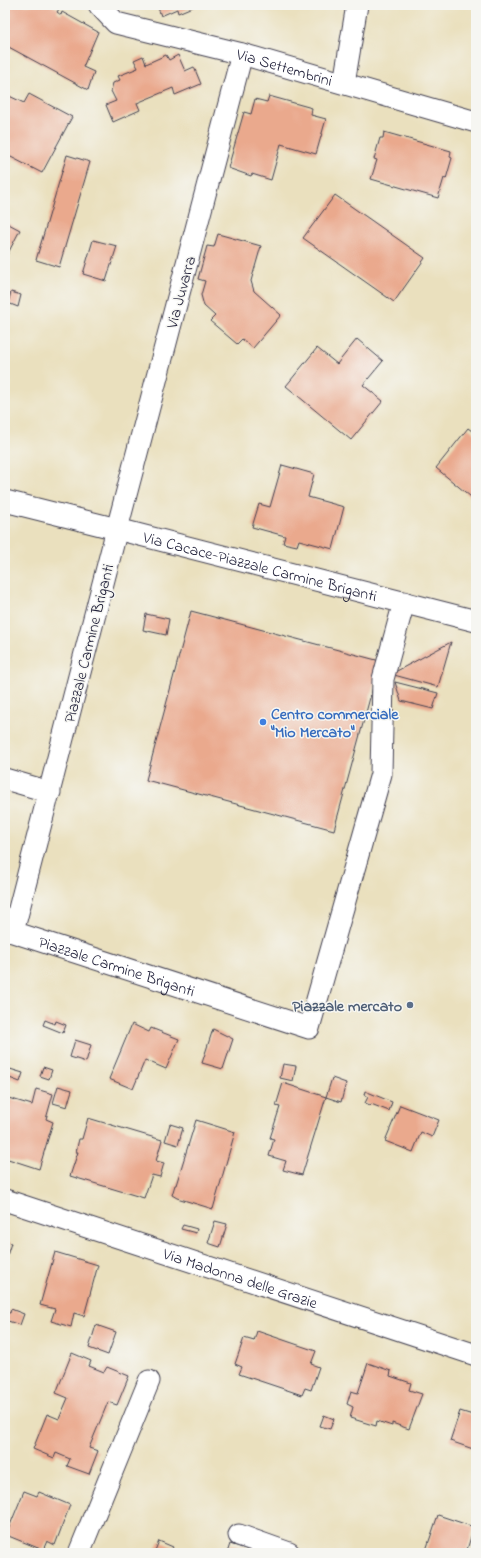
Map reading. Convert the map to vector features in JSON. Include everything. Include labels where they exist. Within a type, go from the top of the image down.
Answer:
[{"type":"street","name":"Via Settembrini","points":[[99,5],[116,23],[242,54],[476,122]]},
{"type":"street","points":[[344,83],[357,5]]},
{"type":"street","name":"Via Juvarra","points":[[117,529],[242,54]]},
{"type":"street","points":[[5,501],[117,529]]},
{"type":"street","name":"Via Cacace-Piazzale Carmine Briganti","points":[[117,529],[476,621]]},
{"type":"street","name":"Piazzale Carmine Briganti","points":[[117,529],[13,932],[309,1028],[381,774],[383,679],[404,602]]},
{"type":"street","points":[[5,779],[50,792]]},
{"type":"street","name":"Via Madonna delle Grazie","points":[[5,1200],[476,1355]]},
{"type":"street","points":[[79,1553],[149,1380]]},
{"type":"street","points":[[238,1535],[289,1553]]},
{"type":"building","points":[[5,5],[51,5],[59,9],[57,12],[61,15],[62,12],[98,32],[83,67],[94,72],[88,90],[5,45]]},
{"type":"building","points":[[157,5],[197,5],[178,13],[177,9],[161,16]]},
{"type":"building","points":[[166,55],[169,60],[178,55],[185,71],[194,67],[201,84],[175,95],[173,88],[137,103],[140,110],[113,122],[106,105],[116,101],[111,91],[113,83],[120,80],[118,76],[138,68],[134,60],[143,56],[146,64]]},
{"type":"building","points":[[5,94],[24,103],[29,94],[72,117],[42,173],[5,154]]},
{"type":"building","points":[[269,96],[312,108],[311,115],[326,119],[316,154],[281,144],[271,180],[252,174],[251,176],[228,168],[244,112],[251,114],[255,99],[267,102]]},
{"type":"building","points":[[384,132],[451,151],[450,157],[452,158],[446,179],[444,178],[438,198],[371,179],[377,160],[374,159],[380,138],[383,138]]},
{"type":"building","points":[[67,155],[90,162],[59,267],[36,260]]},
{"type":"building","points":[[335,195],[425,258],[394,302],[303,238]]},
{"type":"building","points":[[5,222],[20,230],[5,259]]},
{"type":"building","points":[[218,234],[261,246],[251,281],[254,291],[281,315],[253,348],[242,339],[237,344],[210,321],[215,316],[204,306],[201,295],[205,281],[198,279],[207,246],[214,247]]},
{"type":"building","points":[[93,240],[117,246],[106,281],[83,274]]},
{"type":"building","points":[[11,292],[21,295],[18,307],[8,303]]},
{"type":"building","points":[[357,339],[383,361],[363,385],[383,401],[351,440],[286,386],[317,348],[337,364]]},
{"type":"building","points":[[468,428],[476,434],[476,501],[436,468]]},
{"type":"building","points":[[282,465],[314,474],[308,497],[344,507],[333,549],[299,540],[297,546],[283,543],[285,536],[252,527],[259,504],[270,507]]},
{"type":"building","points":[[191,611],[380,661],[334,830],[146,780]]},
{"type":"building","points":[[146,614],[169,619],[166,635],[143,630]]},
{"type":"building","points":[[451,642],[438,687],[394,675],[395,672]]},
{"type":"building","points":[[395,682],[438,693],[433,709],[401,701]]},
{"type":"building","points":[[45,1020],[55,1024],[56,1021],[66,1025],[63,1033],[43,1025]]},
{"type":"building","points":[[132,1024],[149,1032],[151,1028],[179,1039],[166,1069],[145,1060],[133,1089],[109,1079]]},
{"type":"building","points":[[213,1029],[233,1039],[223,1069],[202,1063]]},
{"type":"building","points":[[75,1040],[91,1045],[86,1062],[70,1057]]},
{"type":"building","points":[[283,1064],[296,1066],[293,1081],[280,1078]]},
{"type":"building","points":[[43,1067],[52,1070],[49,1079],[40,1076]]},
{"type":"building","points":[[10,1069],[23,1073],[20,1082],[7,1077]]},
{"type":"building","points":[[332,1078],[346,1083],[341,1102],[326,1097]]},
{"type":"building","points":[[283,1083],[326,1097],[302,1175],[283,1170],[286,1161],[269,1156],[274,1139],[270,1138],[280,1107],[276,1106]]},
{"type":"building","points":[[58,1086],[72,1090],[67,1107],[53,1103]]},
{"type":"building","points":[[36,1089],[53,1094],[46,1119],[53,1122],[39,1169],[5,1158],[5,1097],[32,1105]]},
{"type":"building","points":[[365,1091],[392,1102],[389,1111],[365,1103],[368,1097],[364,1095]]},
{"type":"building","points":[[400,1105],[439,1120],[432,1137],[421,1132],[413,1152],[385,1141]]},
{"type":"building","points":[[88,1118],[162,1140],[156,1161],[164,1163],[160,1177],[152,1175],[144,1198],[70,1176],[78,1152],[76,1152],[79,1139],[82,1139]]},
{"type":"building","points":[[196,1120],[235,1132],[213,1209],[177,1198],[172,1195]]},
{"type":"building","points":[[170,1124],[183,1128],[178,1145],[165,1141]]},
{"type":"building","points":[[215,1221],[227,1224],[220,1247],[208,1243]]},
{"type":"building","points":[[183,1225],[197,1229],[196,1233],[181,1229]]},
{"type":"building","points":[[5,1241],[11,1243],[5,1262]]},
{"type":"building","points":[[55,1252],[98,1265],[84,1316],[74,1313],[71,1327],[51,1321],[55,1309],[40,1305]]},
{"type":"building","points":[[11,1309],[24,1314],[20,1325],[5,1320],[5,1312],[10,1313]]},
{"type":"building","points":[[96,1325],[116,1332],[108,1355],[89,1348]]},
{"type":"building","points":[[257,1331],[316,1351],[311,1364],[319,1367],[311,1390],[305,1388],[302,1395],[239,1374],[242,1367],[235,1364],[244,1338],[254,1341]]},
{"type":"building","points":[[72,1353],[91,1361],[89,1366],[104,1372],[107,1367],[129,1376],[117,1405],[108,1402],[89,1448],[98,1451],[89,1474],[67,1466],[70,1459],[56,1453],[54,1458],[33,1449],[47,1414],[59,1419],[68,1398],[56,1393]]},
{"type":"building","points":[[368,1363],[391,1371],[390,1376],[411,1383],[409,1390],[422,1394],[409,1429],[392,1423],[392,1426],[377,1421],[376,1426],[350,1418],[353,1407],[347,1404],[351,1391],[358,1393]]},
{"type":"building","points":[[460,1411],[476,1416],[476,1450],[450,1441]]},
{"type":"building","points":[[324,1415],[334,1419],[330,1429],[320,1426]]},
{"type":"building","points":[[24,1491],[37,1496],[39,1492],[70,1505],[55,1545],[47,1541],[43,1550],[6,1535]]},
{"type":"building","points":[[438,1515],[474,1527],[466,1553],[425,1553]]},
{"type":"building","points":[[159,1541],[173,1547],[170,1553],[154,1553]]},
{"type":"building","points":[[230,1544],[249,1550],[248,1553],[227,1553]]},
{"type":"place","name":"Centro commerciale \"Mio Mercato\"","points":[[263,722]]},
{"type":"place","name":"Piazzale mercato","points":[[410,1005]]}]
